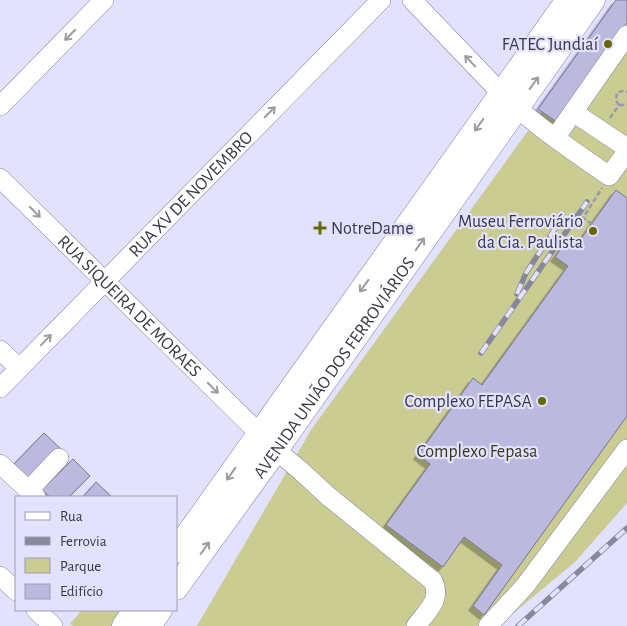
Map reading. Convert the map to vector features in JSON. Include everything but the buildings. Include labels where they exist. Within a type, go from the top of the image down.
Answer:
[{"type":"main road","name":"AVENIDA UNIÃO DOS FERROVIÁRIOS","points":[[178,585],[276,450],[509,101],[568,0]]},
{"type":"main road","name":"AVENIDA UNIÃO DOS FERROVIÁRIOS","points":[[178,548],[259,434],[509,101],[593,0]]},
{"type":"main road","points":[[124,626],[134,611]]},
{"type":"main road","points":[[149,626],[159,611]]},
{"type":"street","points":[[0,106],[104,0]]},
{"type":"street","name":"RUA XV DE NOVEMBRO","points":[[0,388],[381,0]]},
{"type":"street","points":[[412,0],[509,101],[555,138],[609,176],[627,152]]},
{"type":"street","points":[[555,138],[627,35]]},
{"type":"street","points":[[573,112],[627,148]]},
{"type":"street","name":"RUA SIQUEIRA DE MORAES","points":[[0,178],[276,450],[328,496],[433,581],[437,590],[435,600],[416,626]]},
{"type":"street","points":[[0,350],[19,368]]},
{"type":"street","points":[[488,626],[525,586],[627,449]]},
{"type":"street","points":[[0,464],[33,494],[59,458]]},
{"type":"street","points":[[0,576],[15,590]]},
{"type":"street","points":[[37,611],[53,626]]},
{"type":"path","points":[[613,90],[617,93]]},
{"type":"path","points":[[617,93],[627,92]]},
{"type":"path","points":[[617,93],[616,101],[619,105]]},
{"type":"path","points":[[619,105],[627,105]]},
{"type":"path","points":[[608,120],[619,105]]},
{"type":"path","points":[[592,224],[583,218],[609,176]]},
{"type":"green space","name":"Complexo Fepasa","points":[[623,0],[627,0],[627,503],[575,562],[498,626],[197,626],[311,430]]},
{"type":"green space","points":[[81,611],[128,611],[117,626],[73,626],[70,624]]},
{"type":"railway","points":[[481,353],[587,202]]},
{"type":"railway","points":[[517,294],[526,273],[558,224]]},
{"type":"railway","points":[[518,626],[627,528]]},
{"type":"place","name":"FATEC Jundiaí","points":[[608,44]]},
{"type":"place","name":"NotreDame","points":[[320,228]]},
{"type":"place","name":"Museu Ferroviário da Cia. Paulista","points":[[593,231]]},
{"type":"place","name":"Complexo FEPASA","points":[[542,401]]}]
